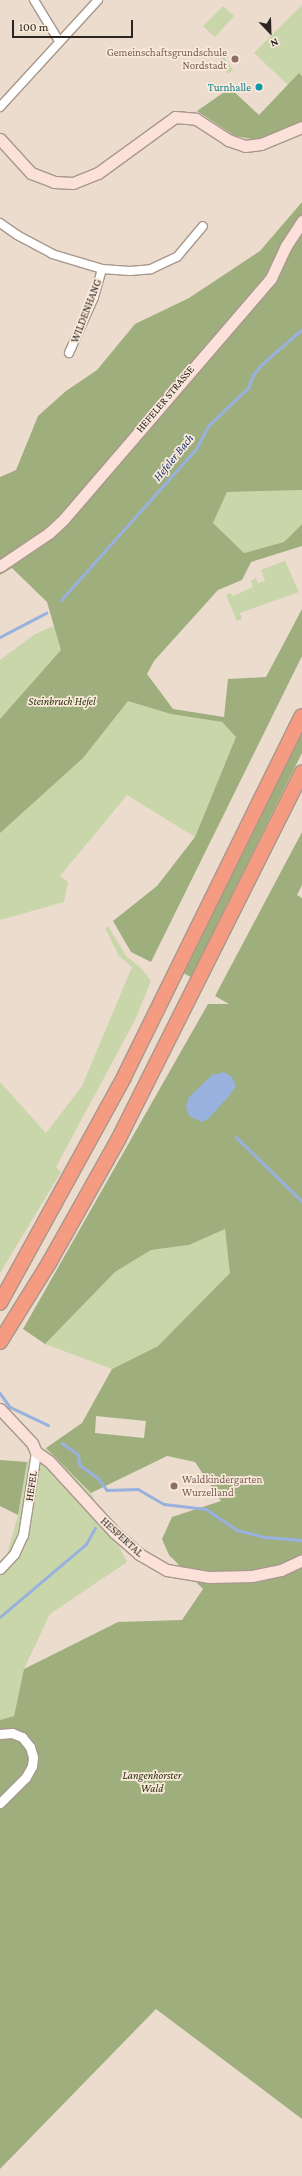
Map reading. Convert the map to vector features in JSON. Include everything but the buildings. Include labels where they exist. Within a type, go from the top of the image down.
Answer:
[{"type":"highway","points":[[0,1303],[67,1184],[124,1077],[302,716]]},
{"type":"highway","points":[[0,1342],[87,1195],[141,1094],[302,773]]},
{"type":"main road","points":[[0,139],[31,172],[54,182],[73,183],[98,173],[156,128],[174,117],[196,119],[228,140],[245,146],[261,144],[302,128]]},
{"type":"main road","name":"HEFELER STRASSE","points":[[5,563],[49,533],[63,520],[271,278],[286,246],[302,221]]},
{"type":"main road","points":[[0,1409],[32,1443],[36,1452]]},
{"type":"main road","name":"HESPERTAL","points":[[36,1452],[49,1461],[114,1532],[139,1554],[167,1570],[209,1577],[252,1576],[281,1570],[302,1560]]},
{"type":"street","points":[[34,0],[59,41]]},
{"type":"street","points":[[0,107],[98,0]]},
{"type":"street","points":[[0,223],[41,249],[102,269],[141,271],[161,266],[183,251],[203,226]]},
{"type":"street","name":"WILDENHANG","points":[[70,352],[94,297],[102,269]]},
{"type":"street","name":"HEFEL","points":[[0,1569],[14,1554],[23,1535],[36,1452]]},
{"type":"street","points":[[0,1734],[12,1733],[22,1737],[30,1747],[33,1757],[26,1777],[0,1803]]},
{"type":"green space","points":[[302,5],[302,76],[299,74],[288,85],[254,53]]},
{"type":"green space","points":[[223,6],[234,16],[215,37],[203,26]]},
{"type":"green space","points":[[223,55],[233,70],[228,74],[219,62]]},
{"type":"green space","points":[[299,73],[302,76],[302,121],[257,140],[235,136],[197,111],[230,88],[259,115]]},
{"type":"green space","name":"Steinbruch Hefel","points":[[302,202],[302,490],[227,492],[213,523],[244,553],[284,542],[302,524],[302,546],[251,562],[242,580],[218,590],[154,661],[147,674],[173,709],[224,717],[228,679],[266,677],[302,609],[302,656],[151,962],[131,952],[113,921],[157,886],[195,837],[236,737],[222,722],[171,714],[128,701],[83,758],[0,833],[0,719],[61,650],[47,602],[12,568],[0,575],[0,477],[16,470],[38,416],[66,391],[97,370],[135,324],[189,298],[260,251]]},
{"type":"green space","points":[[302,490],[302,524],[284,542],[244,553],[213,523],[227,492]]},
{"type":"green space","points":[[285,561],[299,592],[240,613],[242,619],[237,621],[226,595],[231,593],[233,596],[253,587],[251,581],[256,578],[258,583],[265,581],[261,570]]},
{"type":"green space","name":"Steinbruch Hefel","points":[[59,624],[171,714],[222,722],[236,737],[195,837],[127,795],[60,876],[68,882],[64,902],[0,920],[0,660],[35,634]]},
{"type":"green space","points":[[302,733],[302,753],[191,977],[183,973]]},
{"type":"green space","name":"Langenhorster Wald","points":[[302,832],[302,885],[297,895],[302,898],[302,2119],[156,2009],[0,2169],[0,1720],[14,1716],[24,1669],[118,1622],[182,1620],[203,1589],[169,1555],[162,1539],[172,1517],[221,1501],[195,1462],[167,1456],[91,1493],[46,1448],[82,1423],[112,1369],[158,1346],[230,1273],[225,1229],[189,1245],[151,1250],[115,1272],[45,1344],[23,1329],[208,1004],[229,1004],[215,996]],"holes":[[[96,1416],[146,1421],[144,1438],[95,1433]]]},
{"type":"green space","points":[[108,926],[126,956],[141,968],[151,981],[135,1020],[56,1167],[61,1172],[0,1273],[0,1082],[46,1133],[82,1086],[132,967],[119,956],[105,928]]},
{"type":"green space","points":[[225,1229],[231,1273],[158,1346],[112,1369],[45,1344],[115,1272],[151,1250],[189,1245]]},
{"type":"green space","points":[[46,1448],[91,1493],[127,1562],[50,1614],[24,1669],[14,1716],[0,1720],[0,1561],[7,1555],[18,1515],[27,1462]]},
{"type":"green space","points":[[0,1460],[27,1462],[18,1515],[0,1506]]},
{"type":"water","points":[[224,1072],[232,1077],[236,1086],[229,1096],[208,1119],[202,1122],[189,1116],[186,1106],[189,1097],[212,1075]]},
{"type":"waterway","name":"Hefeler Bach","points":[[61,600],[196,449],[209,425],[248,388],[253,375],[261,365],[301,330]]},
{"type":"waterway","name":"Hefeler Bach","points":[[0,637],[46,613]]},
{"type":"waterway","points":[[236,1137],[302,1201]]},
{"type":"waterway","points":[[0,1393],[10,1407],[48,1425]]},
{"type":"waterway","points":[[62,1443],[78,1454],[80,1465],[98,1478],[107,1490],[138,1489],[164,1504],[206,1509],[237,1530],[266,1537],[302,1540]]},
{"type":"waterway","points":[[0,1617],[86,1544],[95,1528]]},
{"type":"place","name":"Gemeinschaftsgrundschule Nordstadt","points":[[235,59]]},
{"type":"place","name":"Turnhalle","points":[[259,87]]},
{"type":"place","name":"Waldkindergarten Wurzelland","points":[[174,1486]]}]
